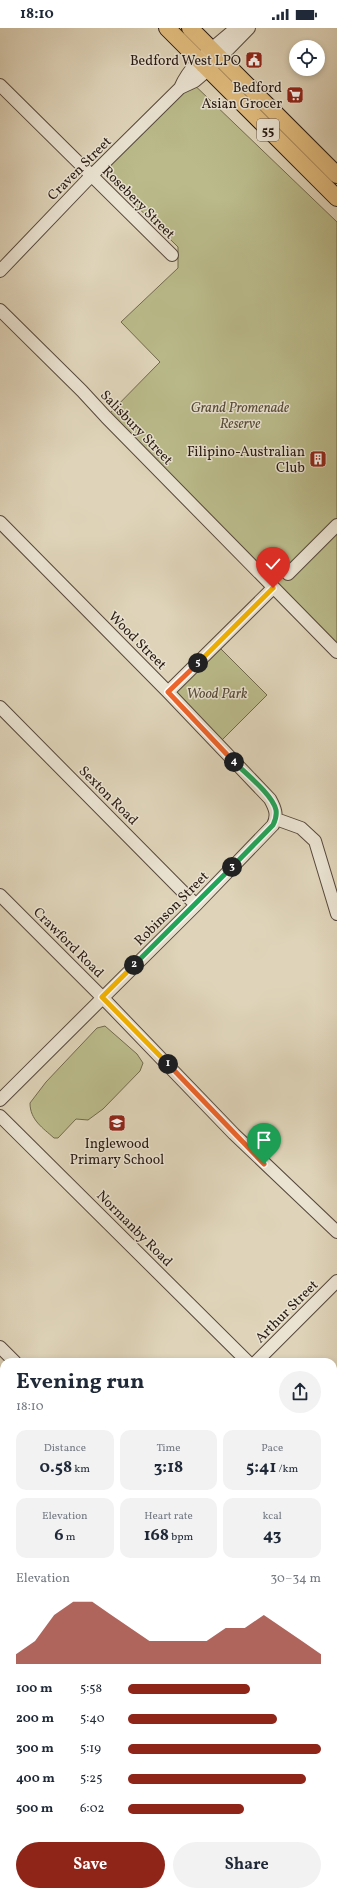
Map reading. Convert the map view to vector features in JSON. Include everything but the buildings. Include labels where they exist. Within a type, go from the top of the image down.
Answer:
[{"type":"main road","name":"55","points":[[167,28],[337,198]]},
{"type":"main road","name":"55","points":[[190,28],[337,175]]},
{"type":"main road","points":[[325,163],[323,170],[337,190]]},
{"type":"street","name":"Craven Street","points":[[216,53],[236,28]]},
{"type":"street","name":"Craven Street","points":[[0,271],[91,176],[180,88],[195,81],[203,65],[216,53],[249,28]]},
{"type":"street","name":"Rosebery Street","points":[[0,86],[172,256]]},
{"type":"street","name":"Salisbury Street","points":[[0,310],[82,391],[111,423],[337,652]]},
{"type":"street","name":"Wood Street","points":[[0,522],[168,692],[270,799],[276,810],[276,819]]},
{"type":"street","points":[[288,574],[337,525]]},
{"type":"street","points":[[168,692],[273,588]]},
{"type":"street","name":"Sexton Road","points":[[0,707],[196,905]]},
{"type":"street","points":[[276,819],[301,828],[315,842],[337,914]]},
{"type":"street","name":"Robinson Street","points":[[0,1100],[196,905],[273,825],[276,819]]},
{"type":"street","name":"Crawford Road","points":[[0,895],[102,997],[234,1134],[337,1232]]},
{"type":"street","name":"Normanby Road","points":[[0,1116],[244,1358]]},
{"type":"street","name":"Arthur Street","points":[[260,1358],[337,1281]]},
{"type":"street","points":[[0,1347],[10,1358]]},
{"type":"green space","name":"Grand Promenade Reserve","points":[[185,76],[337,222],[337,652],[106,417],[160,362],[121,322],[178,268],[178,247],[102,172]]},
{"type":"green space","name":"Wood Park","points":[[217,645],[267,695],[220,742],[168,692]]},
{"type":"green space","points":[[105,1026],[137,1054],[143,1063],[140,1071],[103,1109],[88,1120],[76,1119],[58,1138],[54,1138],[35,1119],[32,1114],[30,1103],[46,1082],[97,1028]]},
{"type":"place","name":"Bedford West LPO","points":[[254,60]]},
{"type":"place","name":"Bedford Asian Grocer","points":[[295,95]]},
{"type":"place","name":"Filipino-Australian Club","points":[[318,459]]},
{"type":"place","name":"Inglewood Primary School","points":[[117,1123]]},
{"type":"route","points":[[264,1164],[102,997],[196,905],[273,825],[276,819],[276,810],[270,799],[168,692],[273,588]]}]
